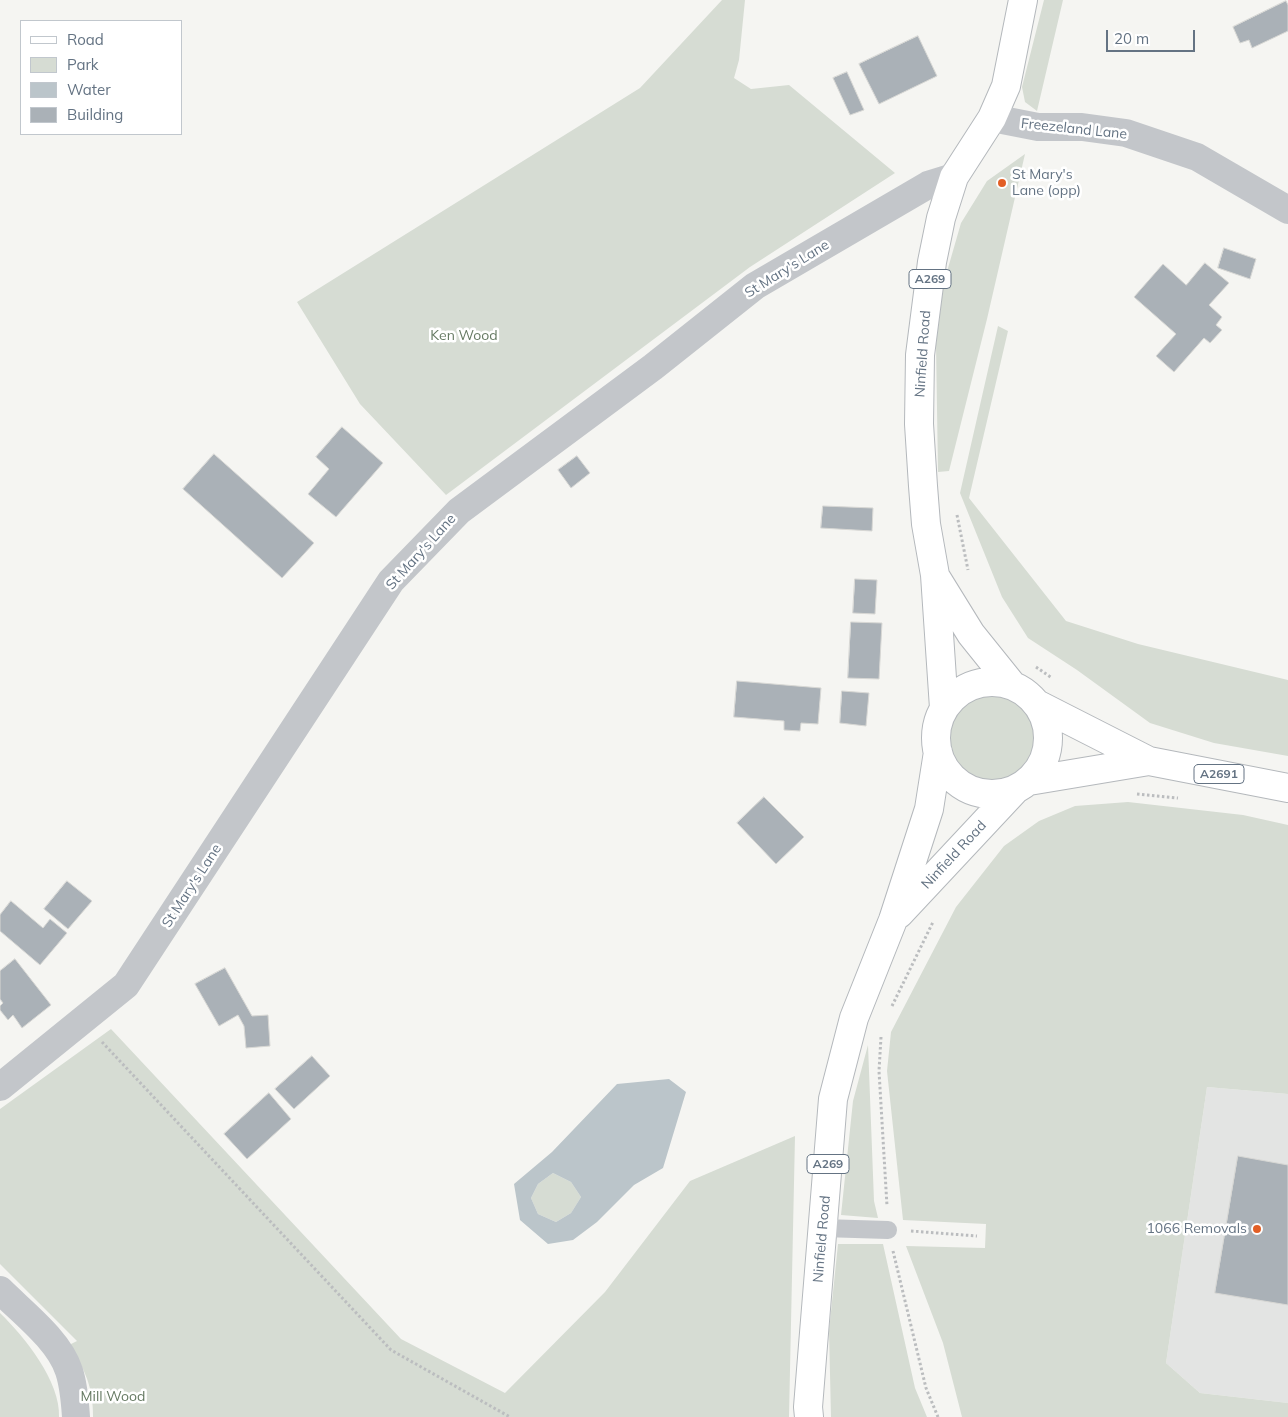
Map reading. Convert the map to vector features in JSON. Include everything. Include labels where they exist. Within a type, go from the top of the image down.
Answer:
[{"type":"main road","name":"Ninfield Road","points":[[944,708],[935,575],[926,524],[923,486],[919,424],[920,355],[932,262],[941,218],[954,177],[992,118],[1006,86],[1023,0]]},
{"type":"main road","name":"Ninfield Road","points":[[935,575],[971,634],[1012,685]]},
{"type":"main road","points":[[996,681],[1012,685],[1027,693],[1039,705],[1047,720],[1049,736],[1047,754],[1040,769],[1022,786],[999,794],[983,794],[968,788],[954,779],[944,767],[938,752],[936,735],[938,721],[944,708],[966,688],[979,683],[996,681]]},
{"type":"main road","name":"A2691","points":[[1039,705],[1149,762],[1288,788]]},
{"type":"main road","name":"Ninfield Road","points":[[809,1417],[808,1407],[822,1228],[834,1099],[854,1018],[893,920],[929,809],[938,752]]},
{"type":"main road","name":"A2691","points":[[1022,786],[1149,762]]},
{"type":"main road","name":"Ninfield Road","points":[[893,920],[1022,786]]},
{"type":"street","name":"Freezeland Lane","points":[[992,118],[1038,127],[1082,127],[1126,133],[1197,157],[1288,210]]},
{"type":"street","name":"St Mary's Lane","points":[[0,1087],[126,985],[391,581],[459,511],[653,367],[755,286],[928,186],[954,177]]},
{"type":"street","points":[[0,1290],[55,1345],[69,1371],[76,1417]]},
{"type":"lane","points":[[822,1228],[888,1230]]},
{"type":"path","points":[[956,514],[970,578]]},
{"type":"path","points":[[1033,665],[1056,680]]},
{"type":"path","points":[[1127,793],[1187,799]]},
{"type":"path","points":[[890,1011],[936,915]]},
{"type":"path","points":[[82,1022],[391,1350],[510,1417]]},
{"type":"path","points":[[882,1029],[879,1071],[888,1230],[926,1388],[938,1417]]},
{"type":"path","points":[[888,1230],[977,1236]]},
{"type":"shaded area","points":[[1207,1087],[1288,1094],[1288,1403],[1200,1393],[1166,1363]]},
{"type":"green space","name":"Ken Wood","points":[[722,0],[745,0],[739,60],[734,78],[751,89],[789,85],[895,173],[750,267],[446,495],[360,404],[297,302],[640,88]]},
{"type":"green space","points":[[1044,0],[1063,0],[1037,111],[1025,102],[1022,87]]},
{"type":"green space","points":[[1025,154],[987,319],[949,471],[938,472],[936,344],[944,282],[961,223],[987,181]]},
{"type":"green space","points":[[998,326],[1008,331],[969,498],[1066,621],[1138,644],[1288,680],[1288,756],[1214,743],[1150,723],[1077,670],[1028,638],[1002,597],[960,493]]},
{"type":"green space","points":[[991,694],[1007,698],[1021,707],[1030,721],[1034,737],[1030,753],[1021,767],[1007,776],[991,780],[975,776],[961,767],[952,753],[948,737],[952,721],[961,707],[975,698]]},
{"type":"green space","points":[[1128,802],[1243,815],[1288,825],[1288,1094],[1207,1087],[1166,1363],[1200,1393],[1288,1403],[1288,1417],[962,1417],[943,1343],[906,1246],[985,1248],[986,1224],[903,1220],[887,1071],[891,1032],[956,907],[1004,846],[1039,821],[1075,806]]},
{"type":"green space","name":"Mill Wood","points":[[111,1029],[401,1339],[505,1393],[605,1292],[690,1181],[795,1136],[789,1417],[93,1417],[90,1387],[80,1362],[69,1345],[77,1341],[0,1264],[0,1109]]},
{"type":"green space","points":[[868,1045],[874,1201],[878,1218],[841,1215],[853,1101]]},
{"type":"green space","points":[[553,1173],[571,1182],[581,1197],[571,1213],[556,1222],[538,1214],[531,1198],[538,1184]]},
{"type":"green space","points":[[838,1244],[883,1244],[915,1388],[927,1417],[831,1417],[829,1331]]},
{"type":"green space","points":[[0,1313],[20,1334],[48,1375],[58,1403],[59,1417],[0,1417]]},
{"type":"water","points":[[669,1079],[686,1092],[663,1168],[634,1185],[597,1222],[573,1240],[548,1244],[520,1220],[514,1184],[552,1152],[617,1084]],"holes":[[[553,1173],[571,1182],[581,1197],[571,1213],[556,1222],[538,1214],[531,1198],[538,1184]]]},
{"type":"building","points":[[1286,1],[1288,5],[1288,31],[1252,48],[1249,40],[1240,43],[1233,27]]},
{"type":"building","points":[[918,36],[937,76],[879,104],[859,64]]},
{"type":"building","points":[[847,72],[864,110],[850,115],[833,78]]},
{"type":"building","points":[[1224,248],[1256,259],[1250,279],[1218,268]]},
{"type":"building","points":[[1205,263],[1229,283],[1209,305],[1222,317],[1216,325],[1222,330],[1210,343],[1204,338],[1174,372],[1156,356],[1176,334],[1134,297],[1163,264],[1186,285]]},
{"type":"building","points":[[342,427],[383,463],[336,517],[308,494],[329,469],[316,457]]},
{"type":"building","points":[[214,454],[314,543],[282,578],[183,489]]},
{"type":"building","points":[[577,456],[590,473],[571,488],[558,470]]},
{"type":"building","points":[[823,506],[873,508],[872,531],[821,528]]},
{"type":"building","points":[[855,579],[877,580],[875,614],[853,613]]},
{"type":"building","points":[[851,622],[882,623],[879,679],[848,678]]},
{"type":"building","points":[[737,681],[821,688],[818,724],[801,723],[800,731],[784,730],[784,721],[734,717]]},
{"type":"building","points":[[842,691],[869,693],[866,726],[840,723]]},
{"type":"building","points":[[764,797],[804,837],[776,864],[737,823]]},
{"type":"building","points":[[67,881],[92,901],[68,929],[44,909]]},
{"type":"building","points":[[11,901],[43,928],[50,919],[67,933],[40,965],[0,931],[0,915]]},
{"type":"building","points":[[15,959],[51,1005],[22,1028],[13,1015],[8,1020],[0,1010],[0,1006],[3,1003],[0,999],[0,971]]},
{"type":"building","points":[[225,968],[252,1016],[268,1015],[270,1046],[246,1048],[244,1026],[238,1015],[219,1026],[195,984]]},
{"type":"building","points":[[312,1056],[330,1076],[294,1109],[275,1089]]},
{"type":"building","points":[[269,1093],[291,1119],[247,1159],[224,1134]]},
{"type":"building","name":"1066 Removals","points":[[1238,1156],[1288,1165],[1288,1305],[1215,1293]]},
{"type":"place","name":"St Mary's Lane (opp)","points":[[1002,183]]},
{"type":"place","name":"1066 Removals","points":[[1257,1229]]}]
